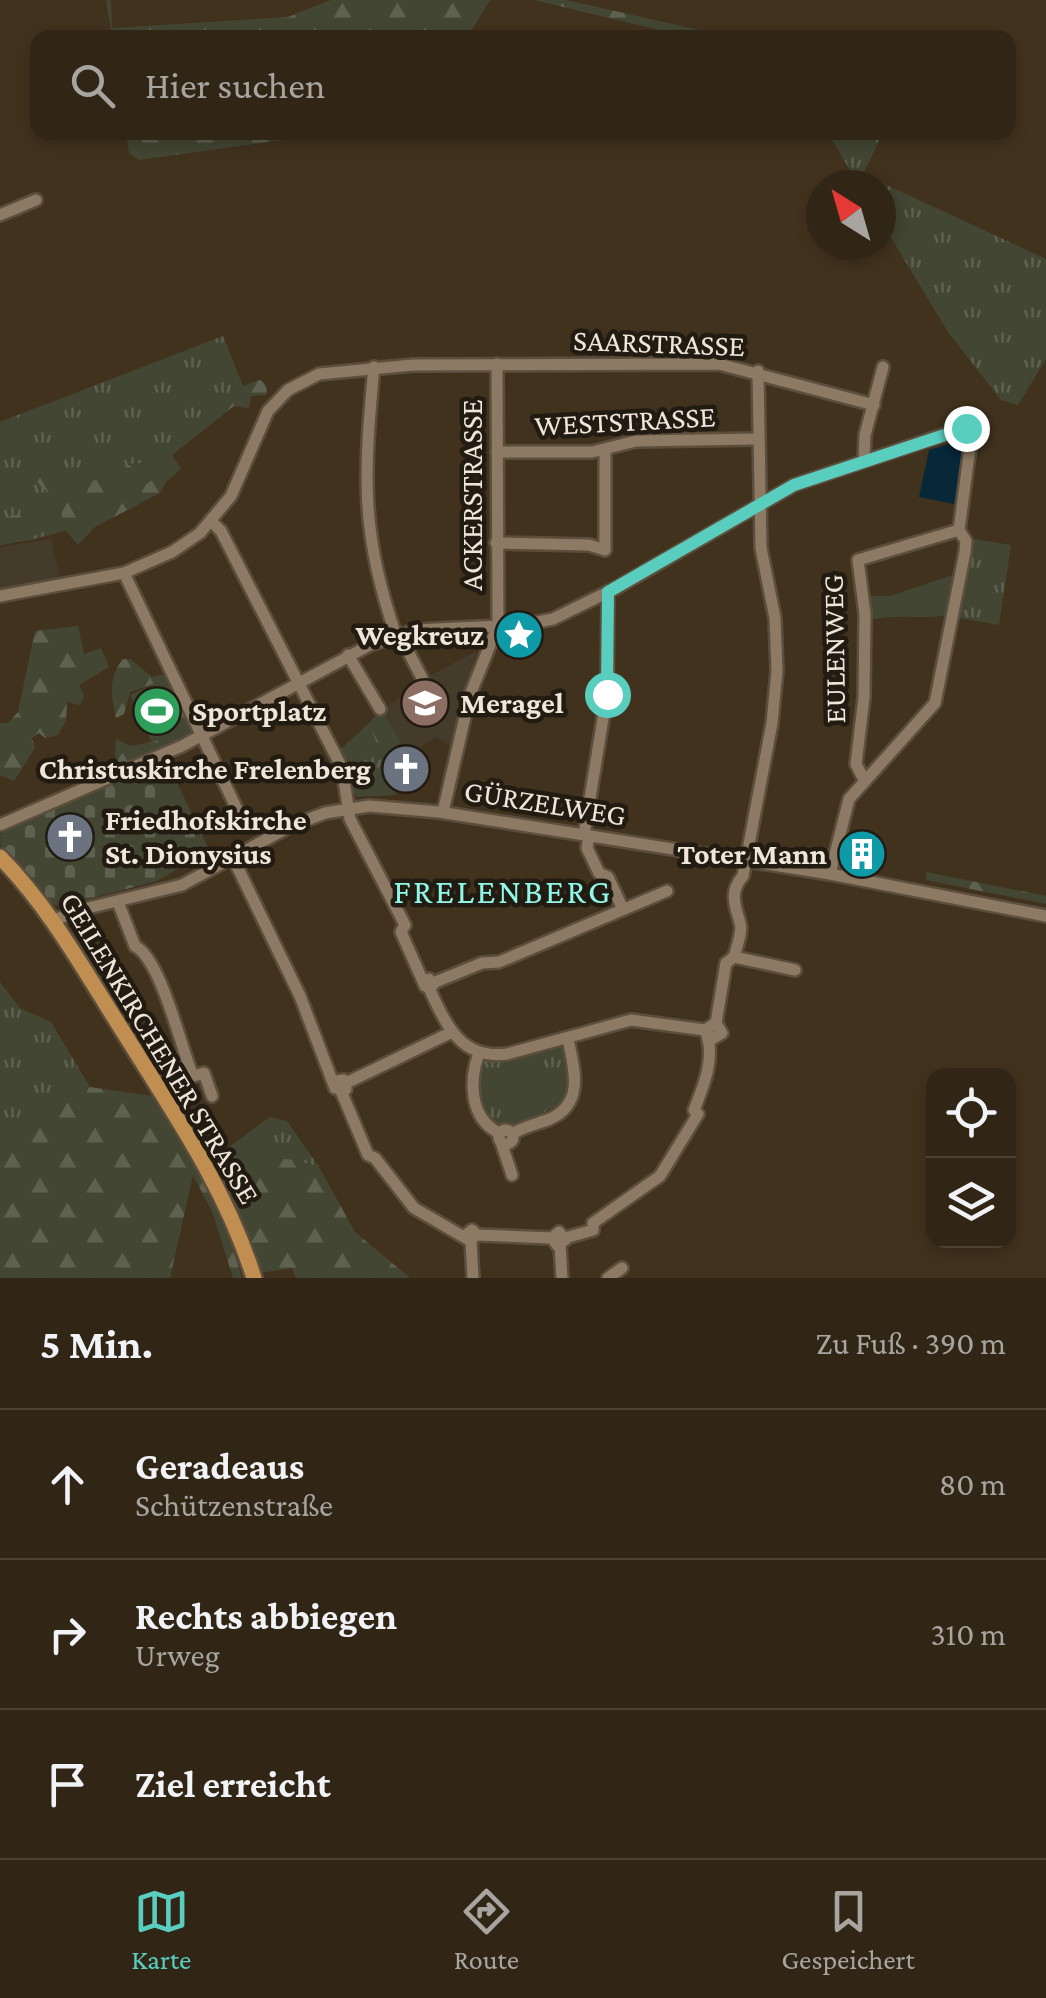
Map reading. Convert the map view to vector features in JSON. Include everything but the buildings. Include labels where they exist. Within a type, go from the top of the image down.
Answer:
[{"type":"main road","name":"GEILENKIRCHENER STRASSE","points":[[0,857],[54,920],[206,1166],[238,1230],[254,1278]]},
{"type":"street","points":[[0,215],[36,200]]},
{"type":"street","name":"ACKERSTRASSE","points":[[497,364],[498,625]]},
{"type":"street","name":"SAARSTRASSE","points":[[212,522],[230,496],[258,429],[277,399],[319,374],[374,367],[720,364],[758,371],[874,405]]},
{"type":"street","points":[[374,367],[365,506],[374,566],[398,634],[422,678]]},
{"type":"street","points":[[864,461],[865,435],[882,367]]},
{"type":"street","points":[[233,858],[341,1085],[368,1156],[375,1158],[415,1209],[434,1223],[472,1237],[559,1240],[593,1230],[593,1223],[662,1174],[698,1114],[694,1110],[710,1064],[711,1031],[726,963],[734,957],[740,922],[733,914],[772,721],[777,670],[775,618],[762,558],[756,439],[758,371]]},
{"type":"street","points":[[0,825],[202,736],[348,655],[398,634],[538,624],[608,592],[794,485],[973,425],[959,530],[966,541],[965,552],[934,703],[849,799],[830,874]]},
{"type":"street","name":"WESTSTRASSE","points":[[497,452],[604,451],[636,441],[756,439]]},
{"type":"street","points":[[496,543],[588,545],[605,550],[604,451]]},
{"type":"street","points":[[0,596],[124,573],[172,552],[212,522],[221,531],[342,768],[350,819],[372,870],[390,890],[405,925],[401,932],[450,1033],[479,1054],[508,1054],[631,1020],[711,1031]]},
{"type":"street","name":"EULENWEG","points":[[864,780],[856,764],[865,614],[858,560],[959,530]]},
{"type":"street","points":[[124,573],[245,826]]},
{"type":"street","points":[[608,592],[607,694],[586,835],[599,873],[608,877],[622,907]]},
{"type":"street","points":[[443,812],[470,695],[498,625]]},
{"type":"street","points":[[348,655],[380,709]]},
{"type":"street","name":"GÜRZELWEG","points":[[54,920],[182,885],[291,826],[350,808],[443,812],[830,874],[1046,916]]},
{"type":"street","points":[[428,984],[482,963],[500,962],[667,891]]},
{"type":"street","points":[[118,902],[135,946],[143,950],[165,1000],[194,1076],[204,1073],[212,1096]]},
{"type":"street","points":[[734,957],[796,970]]},
{"type":"street","points":[[341,1085],[450,1033]]},
{"type":"street","points":[[504,1136],[550,1118],[569,1104],[576,1076],[568,1039]]},
{"type":"street","points":[[479,1054],[471,1089],[487,1126],[504,1136],[512,1175]]},
{"type":"street","points":[[472,1237],[472,1278]]},
{"type":"street","points":[[559,1240],[562,1278]]},
{"type":"street","points":[[608,1278],[622,1268]]},
{"type":"shaded area","points":[[51,539],[60,579],[0,588],[0,547]]},
{"type":"shaded area","name":"Meragel","points":[[477,651],[451,746],[436,737],[410,754],[395,735],[386,740],[371,719],[427,677]]},
{"type":"green space","points":[[106,0],[111,0],[112,28],[288,17],[331,0],[490,0],[472,30],[111,30]]},
{"type":"green space","points":[[534,0],[566,0],[700,30],[659,30]]},
{"type":"green space","points":[[127,140],[283,140],[139,160],[129,153]]},
{"type":"green space","points":[[832,140],[880,140],[865,170],[850,170]]},
{"type":"green space","points":[[896,189],[1046,259],[1046,359],[1018,405],[1001,400],[948,332],[896,246]]},
{"type":"green space","points":[[223,336],[247,396],[172,455],[181,469],[119,511],[73,529],[0,545],[0,422]]},
{"type":"green space","points":[[260,380],[266,384],[267,395],[251,396],[249,408],[234,406],[196,433],[210,407]]},
{"type":"green space","points":[[42,458],[68,482],[99,480],[136,462],[145,465],[145,474],[96,503],[82,517],[85,522],[159,476],[166,483],[160,493],[95,527],[78,545],[61,525],[62,514],[56,499],[33,476],[30,466]]},
{"type":"green space","points":[[21,514],[32,521],[35,539],[0,545],[0,519]]},
{"type":"green space","points":[[973,539],[1011,545],[999,625],[960,618]]},
{"type":"green space","points":[[956,574],[949,615],[871,620],[867,596],[890,596]]},
{"type":"green space","points":[[78,626],[84,654],[101,648],[109,667],[79,685],[84,696],[80,705],[67,702],[66,721],[58,735],[45,738],[39,733],[32,738],[35,748],[14,781],[0,775],[0,723],[8,723],[18,712],[35,631]]},
{"type":"green space","points":[[123,659],[130,659],[152,677],[166,674],[194,732],[121,766],[115,755],[116,739],[130,746],[152,742],[162,681],[130,692],[124,714],[116,718],[112,687]]},
{"type":"green space","name":"Sportplatz","points":[[162,680],[184,728],[152,743],[130,695]]},
{"type":"green space","points":[[381,710],[401,742],[392,751],[390,763],[384,763],[369,723]]},
{"type":"green space","points":[[369,723],[384,763],[390,763],[396,795],[356,797],[340,750]]},
{"type":"green space","points":[[171,770],[209,850],[157,881],[61,906],[52,904],[1,847],[0,835],[15,824],[138,773],[143,783]]},
{"type":"green space","points":[[926,872],[1046,896],[1046,904],[926,880]]},
{"type":"green space","points":[[0,982],[20,1008],[51,1022],[90,1087],[0,1127]]},
{"type":"green space","points":[[567,1046],[573,1077],[567,1100],[518,1126],[492,1123],[477,1089],[480,1058],[502,1062]]},
{"type":"green space","points":[[525,1068],[536,1073],[541,1084],[536,1095],[525,1100],[514,1095],[509,1084],[514,1073]]},
{"type":"green space","points":[[90,1087],[152,1096],[208,1187],[226,1225],[242,1278],[233,1278],[213,1214],[193,1175],[170,1278],[0,1278],[0,1127]]},
{"type":"green space","points":[[270,1117],[287,1121],[319,1167],[296,1160],[221,1153]]},
{"type":"green space","points":[[221,1153],[296,1160],[319,1167],[355,1232],[410,1278],[296,1278],[292,1268],[260,1273],[265,1278],[259,1278],[211,1163]]},
{"type":"water","points":[[963,440],[966,448],[958,505],[919,497],[929,450]]},
{"type":"place","name":"Wegkreuz","points":[[519,635]]},
{"type":"place","name":"Meragel","points":[[425,703]]},
{"type":"place","name":"Sportplatz","points":[[157,711]]},
{"type":"place","name":"Christuskirche Frelenberg","points":[[406,769]]},
{"type":"place","name":"Friedhofskirche St. Dionysius","points":[[70,837]]},
{"type":"place","name":"Toter Mann","points":[[862,854]]},
{"type":"district","name":"FRELENBERG","points":[[503,891]]},
{"type":"route","points":[[607,694],[611,608],[608,592],[794,485],[966,428]]}]
